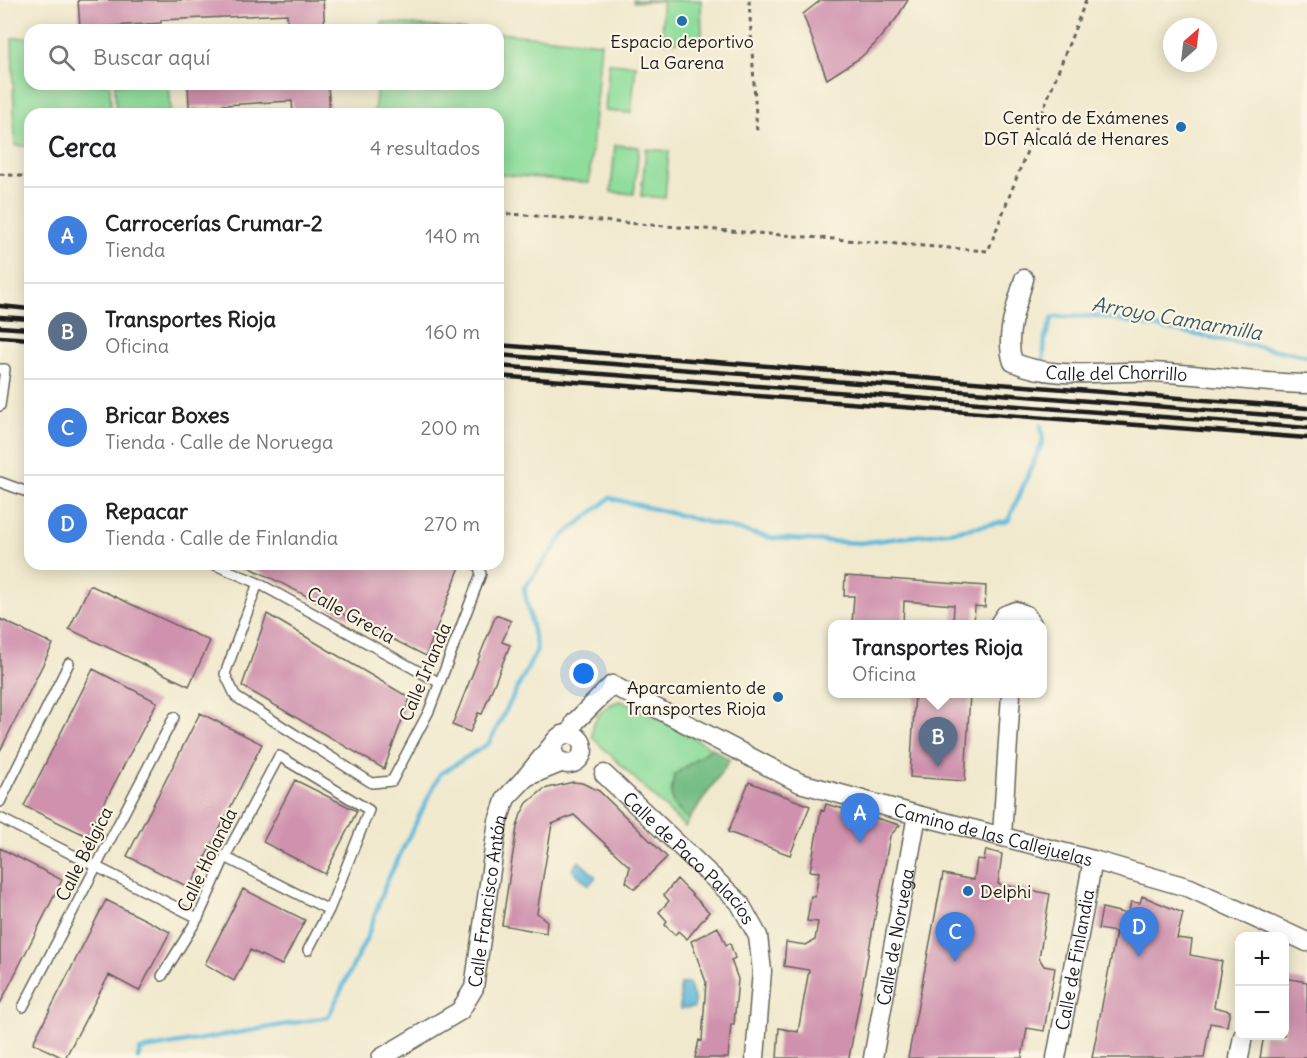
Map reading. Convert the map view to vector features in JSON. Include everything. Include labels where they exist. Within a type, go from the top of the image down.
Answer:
[{"type":"street","name":"Calle del Chorrillo","points":[[1024,279],[1011,332],[1009,352],[1013,362],[1031,370],[1065,373],[1150,372],[1307,384]]},
{"type":"street","points":[[1002,620],[1005,615],[1016,611],[1026,615],[1029,620]]},
{"type":"street","name":"Camino de las Callejuelas","points":[[564,736],[612,685],[800,783],[1093,860],[1190,888],[1264,930],[1307,942]]},
{"type":"street","points":[[1002,836],[1011,698]]},
{"type":"street","points":[[564,736],[578,737],[573,758],[559,760],[554,752],[554,743],[564,736]]},
{"type":"street","name":"Calle Francisco Antón","points":[[381,1058],[460,1011],[474,988],[498,821],[506,798],[564,736]]},
{"type":"street","points":[[526,777],[573,758]]},
{"type":"street","name":"Calle de Paco Palacios","points":[[573,758],[604,774],[739,902],[758,936],[762,971],[755,1058]]},
{"type":"street","name":"Calle de Noruega","points":[[873,1058],[917,815]]},
{"type":"street","name":"Calle de Finlandia","points":[[1056,1058],[1093,860]]},
{"type":"street","points":[[1239,1058],[1242,1040]]},
{"type":"lane","points":[[0,406],[2,369]]},
{"type":"lane","points":[[0,482],[24,491]]},
{"type":"lane","name":"Calle Grecia","points":[[227,570],[258,583],[440,683]]},
{"type":"lane","name":"Calle Irlanda","points":[[258,583],[225,674],[236,697],[372,783],[392,781],[429,711],[480,570]]},
{"type":"lane","points":[[0,802],[69,663]]},
{"type":"lane","name":"Calle Bélgica","points":[[23,1007],[174,717]]},
{"type":"lane","name":"Calle Holanda","points":[[162,976],[198,918],[225,857],[279,756],[369,810],[329,910]]},
{"type":"lane","points":[[0,818],[198,918]]},
{"type":"lane","points":[[225,857],[329,910],[308,950]]},
{"type":"path","points":[[749,0],[757,133]]},
{"type":"path","points":[[504,213],[988,250],[1086,0]]},
{"type":"path","points":[[0,174],[24,176]]},
{"type":"green space","name":"Espacio deportivo La Garena","points":[[633,0],[701,0],[702,40],[663,42],[662,1],[633,2]]},
{"type":"green space","points":[[504,34],[601,43],[589,183],[504,175],[504,108],[375,108],[376,90],[504,90]]},
{"type":"green space","points":[[24,37],[24,90],[110,90],[111,108],[24,108],[24,146],[15,146],[12,38]]},
{"type":"green space","points":[[609,63],[636,65],[631,113],[605,111]]},
{"type":"green space","points":[[115,90],[169,90],[171,108],[116,108]]},
{"type":"green space","points":[[615,145],[639,147],[634,194],[611,192]]},
{"type":"green space","points":[[646,149],[669,151],[665,198],[641,196]]},
{"type":"green space","points":[[619,701],[629,703],[712,748],[674,775],[672,801],[689,820],[685,827],[593,738],[593,726],[598,715],[608,706]]},
{"type":"green space","points":[[712,748],[730,760],[689,820],[672,801],[674,775]]},
{"type":"water","points":[[579,861],[596,877],[589,885],[572,870]]},
{"type":"water","points":[[689,983],[694,998],[694,1008],[680,1009],[680,984]]},
{"type":"building","points":[[78,0],[323,0],[325,24],[288,24],[287,14],[161,20],[161,23],[145,24],[80,24]]},
{"type":"building","points":[[821,0],[908,0],[896,19],[874,45],[860,58],[827,79],[803,14]]},
{"type":"building","points":[[188,90],[328,90],[330,108],[293,108],[292,101],[189,107]]},
{"type":"building","points":[[255,570],[459,570],[426,656]]},
{"type":"building","points":[[845,576],[986,586],[985,607],[975,606],[974,620],[953,620],[954,605],[904,601],[903,620],[852,620],[854,596],[844,596]]},
{"type":"building","points":[[90,585],[210,641],[189,686],[69,629]]},
{"type":"building","points":[[267,614],[410,698],[384,769],[242,686]]},
{"type":"building","points":[[496,615],[511,621],[502,642],[510,645],[482,714],[478,713],[470,732],[452,725]]},
{"type":"building","points":[[0,619],[53,644],[0,751]]},
{"type":"building","points":[[93,669],[157,702],[87,836],[24,806]]},
{"type":"building","points":[[915,698],[970,698],[965,781],[910,777]]},
{"type":"building","points":[[200,713],[262,744],[190,888],[127,856]]},
{"type":"building","points":[[295,780],[357,811],[325,874],[263,842]]},
{"type":"building","points":[[573,782],[582,783],[599,791],[667,857],[635,889],[626,882],[630,867],[574,815],[552,824],[537,913],[547,921],[546,933],[502,925],[521,814],[527,803],[544,789]]},
{"type":"building","points":[[749,782],[810,806],[790,855],[728,832]]},
{"type":"building","points":[[826,804],[900,825],[890,836],[849,1058],[777,1058],[779,1028],[798,1032],[809,970],[784,966],[786,942],[806,945],[815,940],[818,922],[807,921],[811,896],[815,897],[819,872],[810,871],[821,810],[824,811]]},
{"type":"building","points":[[0,848],[62,880],[0,1004]]},
{"type":"building","points":[[986,850],[1002,854],[998,884],[1050,894],[1039,958],[1044,966],[1055,968],[1044,1031],[1027,1028],[1022,1058],[908,1058],[943,874],[974,880],[977,859],[984,860]]},
{"type":"building","points":[[677,879],[709,912],[687,939],[678,931],[675,935],[665,925],[667,921],[659,912],[669,901],[664,895]]},
{"type":"building","points":[[243,889],[305,920],[282,965],[250,950],[234,981],[205,964]]},
{"type":"building","points":[[1142,896],[1183,913],[1177,938],[1192,940],[1190,955],[1222,961],[1214,1007],[1230,1011],[1227,1026],[1210,1023],[1204,1058],[1092,1058],[1116,932],[1098,929],[1102,908],[1128,914],[1131,902],[1140,903]]},
{"type":"building","points":[[106,900],[170,932],[139,991],[109,975],[63,1058],[33,1043]]},
{"type":"building","points":[[718,927],[726,945],[730,943],[735,958],[731,960],[738,979],[734,1024],[731,1024],[728,1058],[695,1058],[699,1040],[702,1041],[706,982],[691,941]]},
{"type":"building","points":[[1289,979],[1307,982],[1307,1058],[1260,1058],[1263,1040],[1289,1040]]},
{"type":"waterway","name":"Arroyo Camarmilla","points":[[1043,364],[1045,338],[1053,317],[1098,316],[1307,356]]},
{"type":"waterway","points":[[138,1058],[140,1050],[328,1017],[368,935],[386,883],[440,774],[489,743],[537,650],[524,588],[564,535],[610,498],[771,538],[860,543],[955,531],[1008,521],[1043,441],[1041,425]]},
{"type":"railway","points":[[0,306],[24,308]]},
{"type":"railway","points":[[0,317],[24,319]]},
{"type":"railway","points":[[0,327],[24,329]]},
{"type":"railway","points":[[0,337],[24,339]]},
{"type":"railway","points":[[504,345],[1307,408]]},
{"type":"railway","points":[[504,355],[1307,418]]},
{"type":"railway","points":[[504,366],[1307,428]]},
{"type":"railway","points":[[504,376],[1307,438]]},
{"type":"place","name":"Espacio deportivo La Garena","points":[[682,21]]},
{"type":"place","name":"Centro de Exámenes DGT Alcalá de Henares","points":[[1181,127]]},
{"type":"place","name":"Aparcamiento de Transportes Rioja","points":[[778,697]]},
{"type":"place","name":"Transportes Rioja","points":[[938,767]]},
{"type":"place","name":"Carrocerías Crumar-2","points":[[860,843]]},
{"type":"place","name":"Delphi","points":[[968,891]]},
{"type":"place","name":"Repacar","points":[[1139,957]]},
{"type":"place","name":"Bricar Boxes","points":[[955,962]]}]
